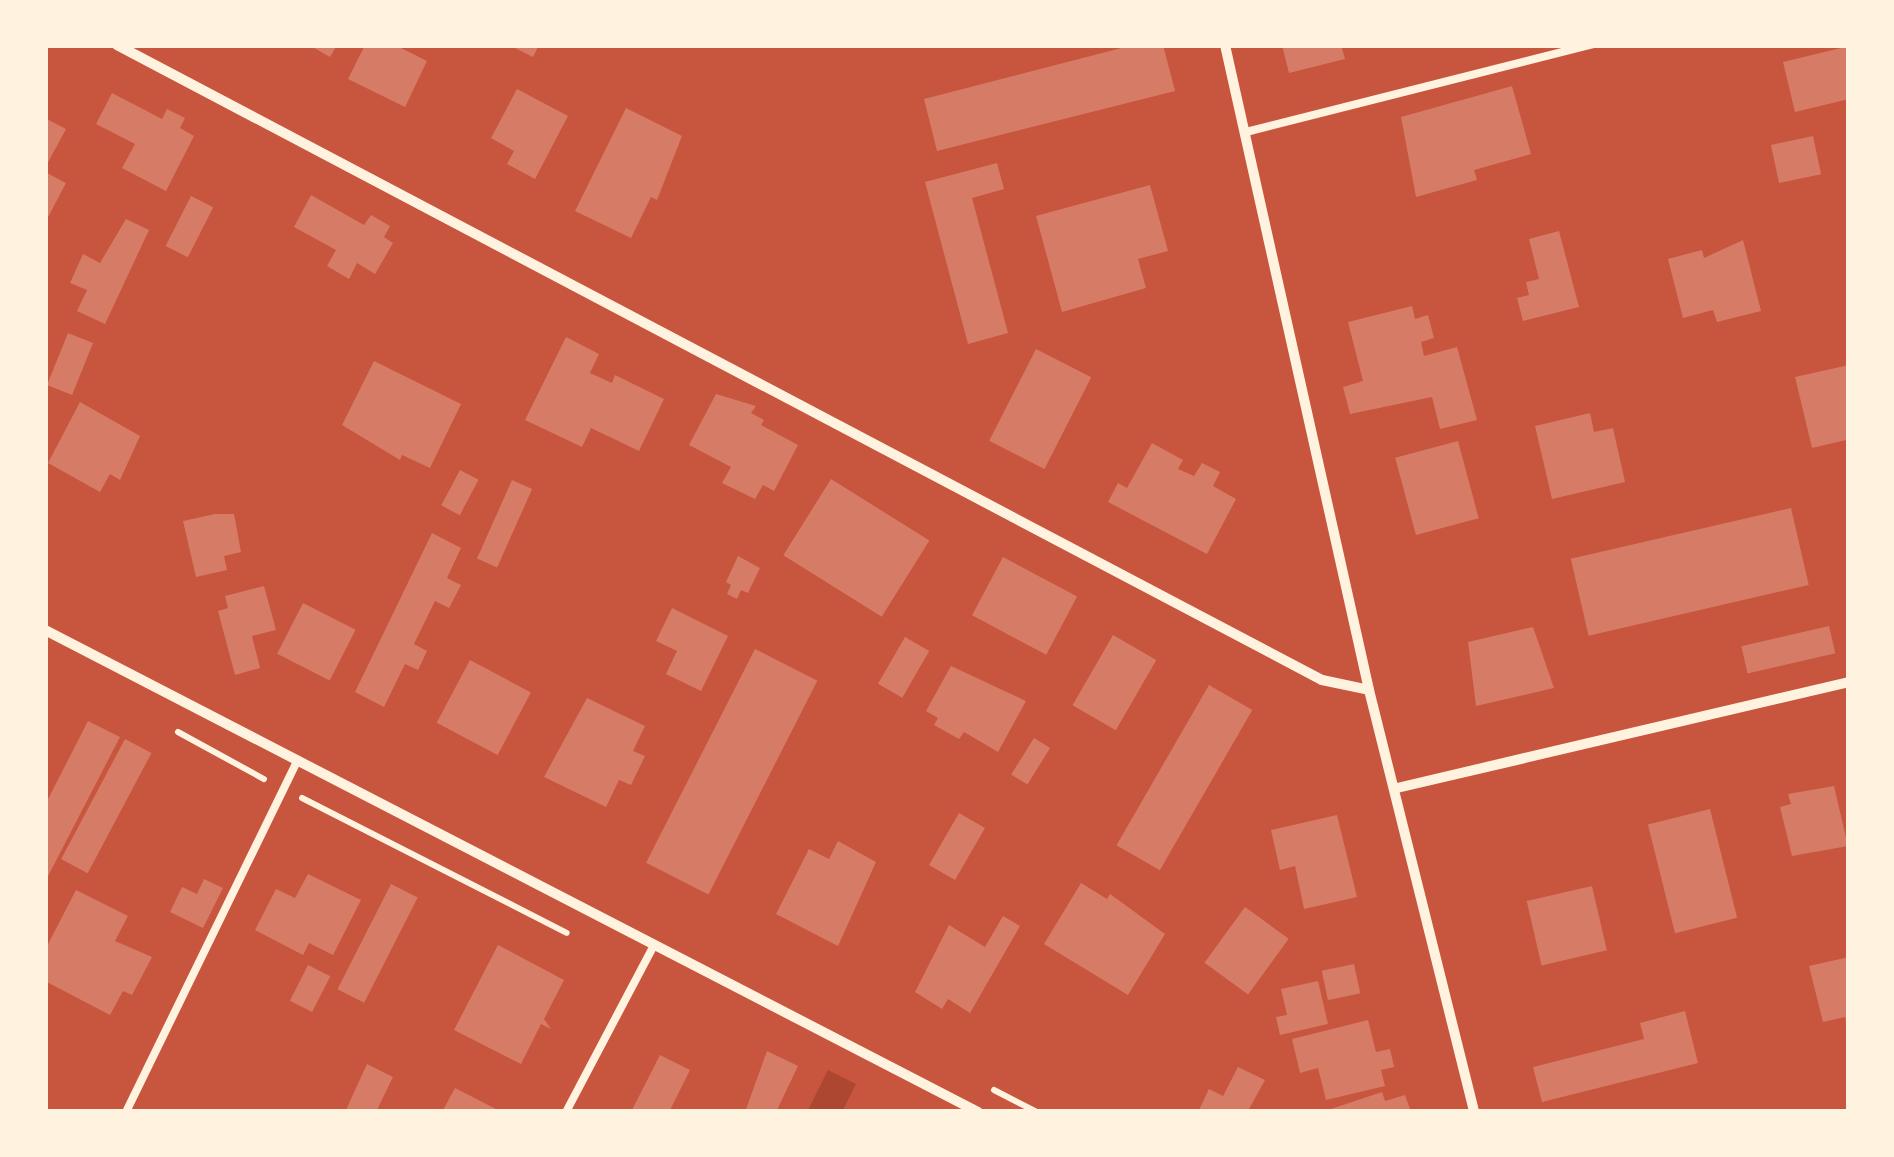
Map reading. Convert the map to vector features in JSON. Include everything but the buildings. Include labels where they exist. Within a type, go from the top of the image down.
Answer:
[{"type":"street","points":[[117,45],[1322,680],[1369,690]]},
{"type":"street","points":[[1225,45],[1369,690],[1474,1112]]},
{"type":"street","points":[[45,630],[978,1112]]},
{"type":"street","points":[[1396,788],[1849,682]]},
{"type":"lane","points":[[1246,132],[1591,45]]},
{"type":"lane","points":[[126,1112],[298,760]]},
{"type":"lane","points":[[566,1112],[654,945]]},
{"type":"shaded area","points":[[828,1070],[856,1084],[842,1112],[807,1112]]}]
